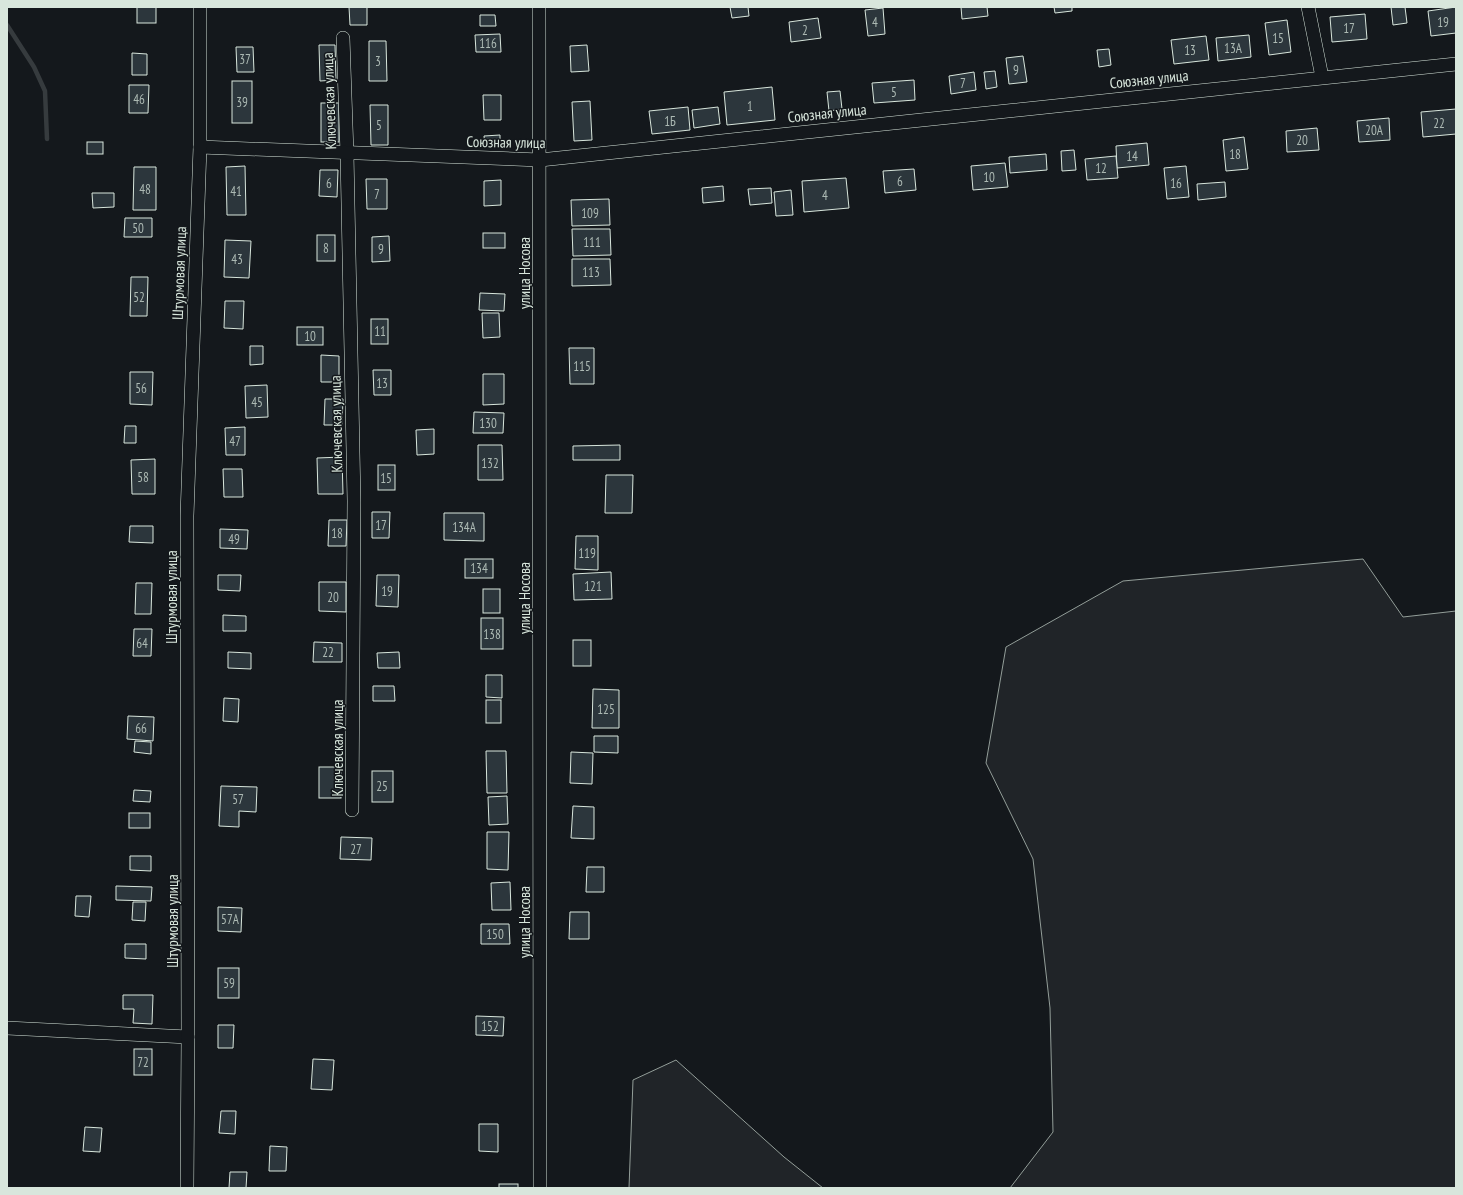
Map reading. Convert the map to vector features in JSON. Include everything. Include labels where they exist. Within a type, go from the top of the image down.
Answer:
[{"type":"street","name":"Штурмовая улица","points":[[187,1188],[187,516],[200,147],[200,7]]},
{"type":"street","name":"улица Носова","points":[[539,7],[540,1188]]},
{"type":"street","points":[[1308,7],[1322,77]]},
{"type":"street","name":"Ключевская улица","points":[[343,38],[347,154],[354,500],[352,810]]},
{"type":"street","name":"Союзная улица","points":[[200,147],[347,154],[540,160],[1456,64]]},
{"type":"street","points":[[7,1028],[188,1037]]},
{"type":"shaded area","points":[[1363,559],[1403,617],[1456,611],[1456,1188],[1010,1188],[1053,1132],[1050,1008],[1033,859],[986,763],[1006,647],[1123,581]]},
{"type":"shaded area","points":[[676,1060],[784,1157],[823,1188],[629,1188],[633,1080]]},
{"type":"building","points":[[137,7],[156,7],[156,23],[137,23]]},
{"type":"building","points":[[349,7],[367,7],[367,25],[350,25]]},
{"type":"building","points":[[730,7],[748,7],[749,16],[732,18]]},
{"type":"building","points":[[961,7],[987,7],[988,16],[962,19]]},
{"type":"building","points":[[1054,7],[1072,7],[1072,11],[1055,13]]},
{"type":"building","points":[[1391,7],[1405,7],[1407,23],[1393,25]]},
{"type":"building","points":[[1456,7],[1456,33],[1431,36],[1428,11]]},
{"type":"building","points":[[883,8],[885,34],[868,36],[865,10]]},
{"type":"building","points":[[1365,14],[1367,39],[1332,42],[1330,17]]},
{"type":"building","points":[[480,15],[495,15],[496,26],[480,26]]},
{"type":"building","points":[[818,18],[821,38],[791,42],[789,22]]},
{"type":"building","points":[[1287,20],[1291,52],[1269,55],[1265,23]]},
{"type":"building","points":[[500,34],[501,52],[476,52],[475,35]]},
{"type":"building","points":[[1249,35],[1251,57],[1218,61],[1216,38]]},
{"type":"building","points":[[1206,36],[1209,60],[1174,64],[1171,40]]},
{"type":"building","points":[[369,41],[386,41],[387,81],[369,81]]},
{"type":"building","points":[[319,45],[335,45],[336,80],[320,81]]},
{"type":"building","points":[[587,45],[589,71],[571,72],[570,46]]},
{"type":"building","points":[[236,47],[253,47],[254,72],[237,72]]},
{"type":"building","points":[[1109,49],[1111,65],[1099,67],[1097,50]]},
{"type":"building","points":[[132,53],[147,54],[147,75],[132,75]]},
{"type":"building","points":[[1023,56],[1027,82],[1009,84],[1006,58]]},
{"type":"building","points":[[995,71],[997,87],[986,89],[984,72]]},
{"type":"building","points":[[974,72],[976,90],[951,94],[949,76]]},
{"type":"building","points":[[914,80],[915,100],[874,103],[872,83]]},
{"type":"building","points":[[232,81],[252,81],[252,123],[232,123]]},
{"type":"building","points":[[129,85],[149,85],[148,113],[129,113]]},
{"type":"building","points":[[772,87],[775,120],[727,125],[724,92]]},
{"type":"building","points":[[840,91],[842,109],[829,111],[827,92]]},
{"type":"building","points":[[483,95],[501,95],[501,120],[484,120]]},
{"type":"building","points":[[590,101],[592,140],[574,141],[572,102]]},
{"type":"building","points":[[321,103],[339,103],[339,142],[321,142]]},
{"type":"building","points":[[370,105],[388,105],[388,145],[371,145]]},
{"type":"building","points":[[688,107],[690,130],[652,134],[649,111]]},
{"type":"building","points":[[718,107],[720,124],[694,128],[692,110]]},
{"type":"building","points":[[1456,109],[1456,134],[1423,137],[1421,112]]},
{"type":"building","points":[[1389,118],[1390,140],[1359,142],[1357,121]]},
{"type":"building","points":[[1317,128],[1319,150],[1287,152],[1286,131]]},
{"type":"building","points":[[500,135],[500,146],[485,147],[484,136]]},
{"type":"building","points":[[1244,137],[1248,169],[1226,171],[1223,140]]},
{"type":"building","points":[[87,142],[103,142],[103,154],[87,154]]},
{"type":"building","points":[[1147,143],[1149,165],[1117,168],[1116,146]]},
{"type":"building","points":[[1074,150],[1076,170],[1062,171],[1061,151]]},
{"type":"building","points":[[1046,154],[1047,170],[1010,173],[1009,157]]},
{"type":"building","points":[[1116,156],[1118,178],[1087,180],[1085,159]]},
{"type":"building","points":[[1005,163],[1008,187],[973,190],[971,166]]},
{"type":"building","points":[[245,166],[246,215],[227,215],[226,167]]},
{"type":"building","points":[[1186,166],[1189,197],[1167,199],[1164,168]]},
{"type":"building","points":[[134,167],[156,167],[156,210],[133,210]]},
{"type":"building","points":[[914,169],[916,190],[885,193],[883,171]]},
{"type":"building","points":[[320,170],[338,170],[337,197],[319,196]]},
{"type":"building","points":[[846,178],[849,208],[804,212],[802,181]]},
{"type":"building","points":[[366,179],[387,179],[387,209],[367,209]]},
{"type":"building","points":[[501,180],[501,205],[484,206],[484,181]]},
{"type":"building","points":[[1225,182],[1226,197],[1198,200],[1197,184]]},
{"type":"building","points":[[723,186],[724,201],[703,203],[702,188]]},
{"type":"building","points":[[771,188],[772,203],[750,205],[748,189]]},
{"type":"building","points":[[791,190],[793,215],[776,216],[774,192]]},
{"type":"building","points":[[92,193],[114,193],[114,207],[93,208]]},
{"type":"building","points":[[609,199],[610,225],[572,226],[571,200]]},
{"type":"building","points":[[125,218],[152,218],[152,237],[124,237]]},
{"type":"building","points":[[572,229],[610,229],[611,255],[573,256]]},
{"type":"building","points":[[483,233],[505,233],[505,248],[483,248]]},
{"type":"building","points":[[317,235],[335,235],[335,261],[317,261]]},
{"type":"building","points":[[389,236],[390,261],[372,262],[372,237]]},
{"type":"building","points":[[225,240],[251,241],[249,278],[224,277]]},
{"type":"building","points":[[572,259],[610,259],[611,285],[572,286]]},
{"type":"building","points":[[131,277],[148,277],[147,316],[130,316]]},
{"type":"building","points":[[480,293],[505,294],[504,311],[479,310]]},
{"type":"building","points":[[225,301],[244,301],[243,329],[224,328]]},
{"type":"building","points":[[482,313],[499,313],[500,337],[483,338]]},
{"type":"building","points":[[371,319],[388,319],[388,344],[371,344]]},
{"type":"building","points":[[297,327],[323,327],[323,345],[297,345]]},
{"type":"building","points":[[250,346],[263,346],[263,364],[250,365]]},
{"type":"building","points":[[569,348],[594,348],[594,384],[570,384]]},
{"type":"building","points":[[321,355],[339,356],[339,382],[321,382]]},
{"type":"building","points":[[373,370],[391,370],[391,395],[374,395]]},
{"type":"building","points":[[130,372],[153,372],[152,405],[130,404]]},
{"type":"building","points":[[483,374],[504,374],[504,404],[483,405]]},
{"type":"building","points":[[267,385],[268,417],[246,418],[245,386]]},
{"type":"building","points":[[325,399],[343,399],[342,425],[324,425]]},
{"type":"building","points":[[474,412],[504,413],[503,433],[473,433]]},
{"type":"building","points":[[125,426],[136,426],[136,443],[124,443]]},
{"type":"building","points":[[245,427],[245,455],[226,455],[225,428]]},
{"type":"building","points":[[434,429],[434,454],[417,455],[416,430]]},
{"type":"building","points":[[478,445],[502,445],[503,480],[478,480]]},
{"type":"building","points":[[620,445],[620,460],[573,460],[573,446]]},
{"type":"building","points":[[342,457],[343,494],[318,494],[317,458]]},
{"type":"building","points":[[155,459],[155,494],[132,494],[131,460]]},
{"type":"building","points":[[378,465],[395,465],[395,490],[378,490]]},
{"type":"building","points":[[223,469],[242,469],[243,497],[224,497]]},
{"type":"building","points":[[606,475],[633,475],[632,513],[605,513]]},
{"type":"building","points":[[372,512],[390,512],[389,538],[372,538]]},
{"type":"building","points":[[444,513],[484,513],[484,541],[444,540]]},
{"type":"building","points":[[329,520],[347,520],[346,546],[328,546]]},
{"type":"building","points":[[130,526],[153,526],[153,543],[129,542]]},
{"type":"building","points":[[220,529],[248,530],[247,549],[220,548]]},
{"type":"building","points":[[576,536],[598,536],[598,570],[575,569]]},
{"type":"building","points":[[465,559],[493,559],[493,578],[465,578]]},
{"type":"building","points":[[611,572],[612,599],[574,600],[573,574]]},
{"type":"building","points":[[218,575],[241,575],[240,591],[218,590]]},
{"type":"building","points":[[377,575],[399,575],[398,607],[376,606]]},
{"type":"building","points":[[319,582],[346,582],[346,612],[319,611]]},
{"type":"building","points":[[136,583],[152,583],[151,614],[135,614]]},
{"type":"building","points":[[483,589],[500,589],[500,613],[483,613]]},
{"type":"building","points":[[223,615],[246,616],[246,631],[223,631]]},
{"type":"building","points":[[481,618],[503,618],[503,649],[481,649]]},
{"type":"building","points":[[134,629],[152,629],[151,656],[133,656]]},
{"type":"building","points":[[573,640],[591,640],[591,666],[573,666]]},
{"type":"building","points":[[314,642],[342,643],[342,662],[313,662]]},
{"type":"building","points":[[228,652],[251,653],[251,669],[228,668]]},
{"type":"building","points":[[399,652],[400,668],[378,668],[377,653]]},
{"type":"building","points":[[486,675],[502,675],[502,698],[486,697]]},
{"type":"building","points":[[373,686],[394,686],[395,701],[373,701]]},
{"type":"building","points":[[593,689],[619,690],[619,728],[592,728]]},
{"type":"building","points":[[224,698],[239,699],[238,722],[223,721]]},
{"type":"building","points":[[486,700],[501,700],[501,723],[486,723]]},
{"type":"building","points":[[128,716],[154,717],[153,741],[127,739]]},
{"type":"building","points":[[594,736],[618,736],[618,753],[594,752]]},
{"type":"building","points":[[135,741],[151,742],[151,754],[134,752]]},
{"type":"building","points":[[486,751],[506,751],[507,793],[487,793]]},
{"type":"building","points":[[571,752],[593,753],[592,784],[570,783]]},
{"type":"building","points":[[319,767],[341,767],[341,798],[319,798]]},
{"type":"building","points":[[372,771],[393,771],[393,802],[372,802]]},
{"type":"building","points":[[221,786],[257,787],[256,812],[239,811],[239,827],[219,826]]},
{"type":"building","points":[[134,790],[151,791],[150,802],[133,801]]},
{"type":"building","points":[[507,796],[508,824],[489,825],[488,797]]},
{"type":"building","points":[[573,806],[594,807],[594,839],[571,838]]},
{"type":"building","points":[[129,813],[150,813],[150,828],[129,828]]},
{"type":"building","points":[[487,832],[509,832],[508,870],[487,869]]},
{"type":"building","points":[[341,837],[372,838],[371,860],[340,859]]},
{"type":"building","points":[[130,856],[151,856],[151,871],[130,870]]},
{"type":"building","points":[[587,867],[604,867],[604,892],[586,892]]},
{"type":"building","points":[[510,882],[511,910],[492,910],[491,883]]},
{"type":"building","points":[[116,886],[152,887],[151,901],[116,900]]},
{"type":"building","points":[[76,896],[91,896],[89,917],[75,916]]},
{"type":"building","points":[[133,902],[146,902],[145,921],[132,920]]},
{"type":"building","points":[[218,907],[242,908],[241,932],[218,931]]},
{"type":"building","points":[[570,912],[589,912],[589,939],[569,939]]},
{"type":"building","points":[[481,924],[509,924],[510,944],[481,944]]},
{"type":"building","points":[[125,944],[146,944],[146,959],[125,958]]},
{"type":"building","points":[[218,968],[239,968],[239,998],[218,998]]},
{"type":"building","points":[[123,995],[153,995],[152,1024],[133,1023],[134,1009],[123,1009]]},
{"type":"building","points":[[476,1016],[504,1017],[503,1036],[476,1035]]},
{"type":"building","points":[[218,1025],[234,1025],[233,1048],[218,1048]]},
{"type":"building","points":[[134,1049],[152,1049],[152,1075],[134,1075]]},
{"type":"building","points":[[313,1059],[334,1060],[332,1090],[311,1089]]},
{"type":"building","points":[[221,1111],[236,1111],[235,1134],[219,1133]]},
{"type":"building","points":[[479,1124],[498,1124],[498,1152],[479,1151]]},
{"type":"building","points":[[85,1127],[102,1128],[100,1152],[83,1151]]},
{"type":"building","points":[[270,1146],[287,1147],[286,1171],[269,1171]]},
{"type":"building","points":[[230,1172],[247,1172],[246,1188],[229,1188]]},
{"type":"building","points":[[499,1184],[518,1184],[518,1188],[499,1188]]},
{"type":"waterway","points":[[7,25],[34,67],[45,91],[47,139]]}]
